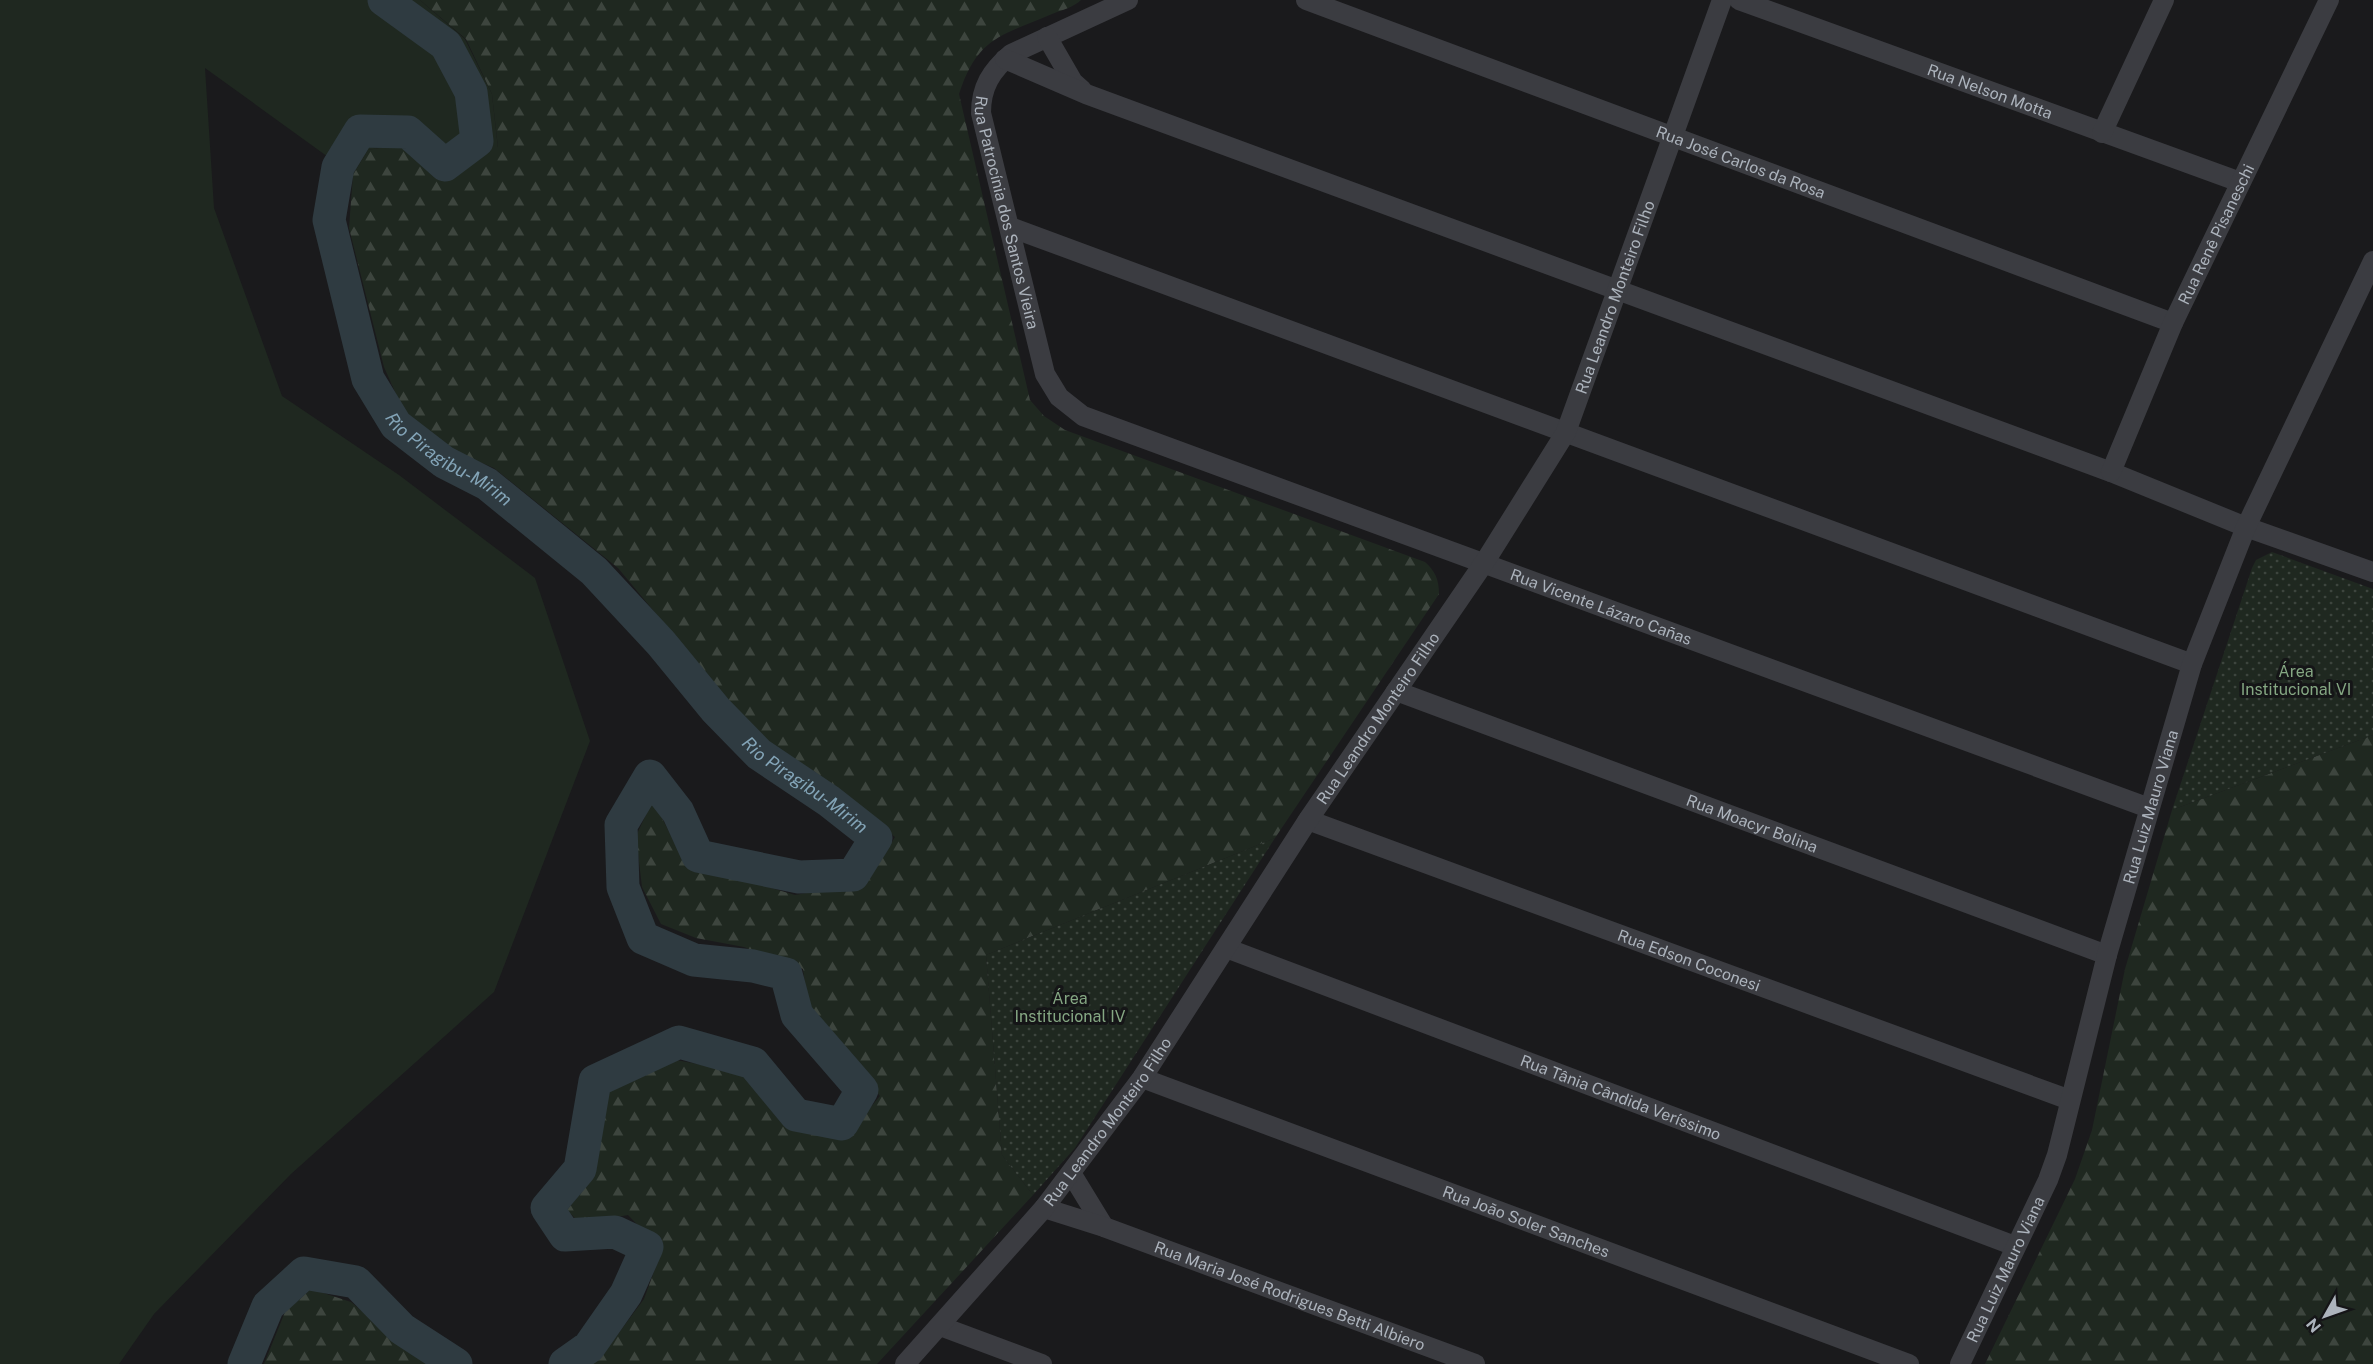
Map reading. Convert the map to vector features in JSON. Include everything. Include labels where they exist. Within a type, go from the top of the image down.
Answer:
[{"type":"street","name":"Rua José Carlos da Rosa","points":[[1306,0],[2173,323]]},
{"type":"street","name":"Rua Leandro Monteiro Filho","points":[[905,1364],[1044,1208],[1142,1078],[1308,820],[1484,563],[1566,432],[1722,0]]},
{"type":"street","name":"Rua Nelson Motta","points":[[1739,0],[2240,182]]},
{"type":"street","points":[[2102,133],[2164,0]]},
{"type":"street","name":"Rua Renê Pisaneschi","points":[[2111,472],[2173,323],[2329,0]]},
{"type":"street","name":"Rua Patrocínia dos Santos Vieira","points":[[1059,398],[1045,374],[981,113],[981,96],[987,80],[1005,59],[1122,1]]},
{"type":"street","points":[[1047,37],[1074,82],[1086,94]]},
{"type":"street","points":[[1005,59],[1086,94],[2111,472],[2246,527],[2373,572]]},
{"type":"street","points":[[1010,227],[2192,664]]},
{"type":"street","name":"Rua Luiz Mauro Viana","points":[[1960,1364],[2048,1180],[2148,808],[2192,664],[2246,527],[2373,261]]},
{"type":"street","name":"Rua Vicente Lázaro Cañas","points":[[1059,398],[1083,416],[2148,808]]},
{"type":"street","name":"Rua Moacyr Bolina","points":[[1396,692],[2107,955]]},
{"type":"street","name":"Rua Edson Coconesi","points":[[1308,820],[2070,1100]]},
{"type":"street","name":"Rua Tânia Cândida Veríssimo","points":[[1226,948],[2015,1246]]},
{"type":"street","name":"Rua João Soler Sanches","points":[[1142,1078],[1908,1364]]},
{"type":"street","points":[[1071,1173],[1104,1227]]},
{"type":"street","name":"Rua Maria José Rodrigues Betti Albiero","points":[[1044,1208],[1104,1227],[1476,1364]]},
{"type":"street","points":[[940,1326],[1042,1364]]},
{"type":"green space","points":[[0,0],[420,0],[465,39],[492,94],[498,148],[445,182],[402,144],[368,150],[353,175],[205,68],[214,208],[282,396],[399,475],[535,578],[590,741],[494,992],[291,1174],[154,1314],[119,1364],[0,1364]]},
{"type":"green space","points":[[420,0],[1081,0],[994,40],[974,60],[959,94],[1030,400],[1044,416],[1065,430],[1425,562],[1434,572],[1437,580],[1439,594],[1275,838],[986,955],[1002,1155],[1033,1195],[877,1364],[591,1364],[601,1357],[644,1299],[662,1250],[628,1215],[580,1223],[567,1210],[593,1177],[606,1092],[676,1060],[744,1073],[793,1127],[844,1139],[880,1096],[808,1008],[803,969],[744,947],[696,938],[661,924],[642,887],[636,836],[653,800],[684,862],[795,895],[867,883],[895,837],[815,772],[769,744],[726,698],[618,568],[494,468],[444,447],[405,414],[384,367],[349,228],[353,175],[368,150],[402,144],[445,181],[498,147],[492,94],[466,39]]},
{"type":"green space","name":"Área Institucional VI","points":[[2272,552],[2373,589],[2373,735],[2172,810],[2252,568],[2256,560]]},
{"type":"green space","points":[[2373,735],[2373,1364],[1985,1364],[2075,1179],[2092,1130],[2125,969],[2172,810]]},
{"type":"green space","name":"Área Institucional IV","points":[[1275,838],[1075,1148],[1033,1195],[1002,1155],[986,955]]},
{"type":"green space","points":[[311,1289],[351,1302],[402,1345],[434,1364],[264,1364],[285,1312]]},
{"type":"waterway","name":"Rio Piragibu-Mirim","points":[[384,0],[446,45],[471,92],[477,141],[445,165],[408,132],[360,131],[338,167],[329,220],[368,379],[396,425],[444,462],[487,484],[594,571],[661,643],[716,710],[759,754],[829,801],[876,838],[853,875],[799,877],[698,856],[678,812],[650,776],[621,825],[623,887],[643,938],[694,960],[753,966],[786,974],[797,1015],[862,1090],[842,1124],[796,1115],[753,1063],[679,1042],[595,1081],[580,1169],[547,1208],[565,1235],[615,1232],[647,1247],[626,1294],[589,1347],[565,1364]]},
{"type":"waterway","name":"Rio Piragibu-Mirim","points":[[244,1364],[268,1306],[304,1273],[356,1282],[402,1329],[456,1364]]}]
